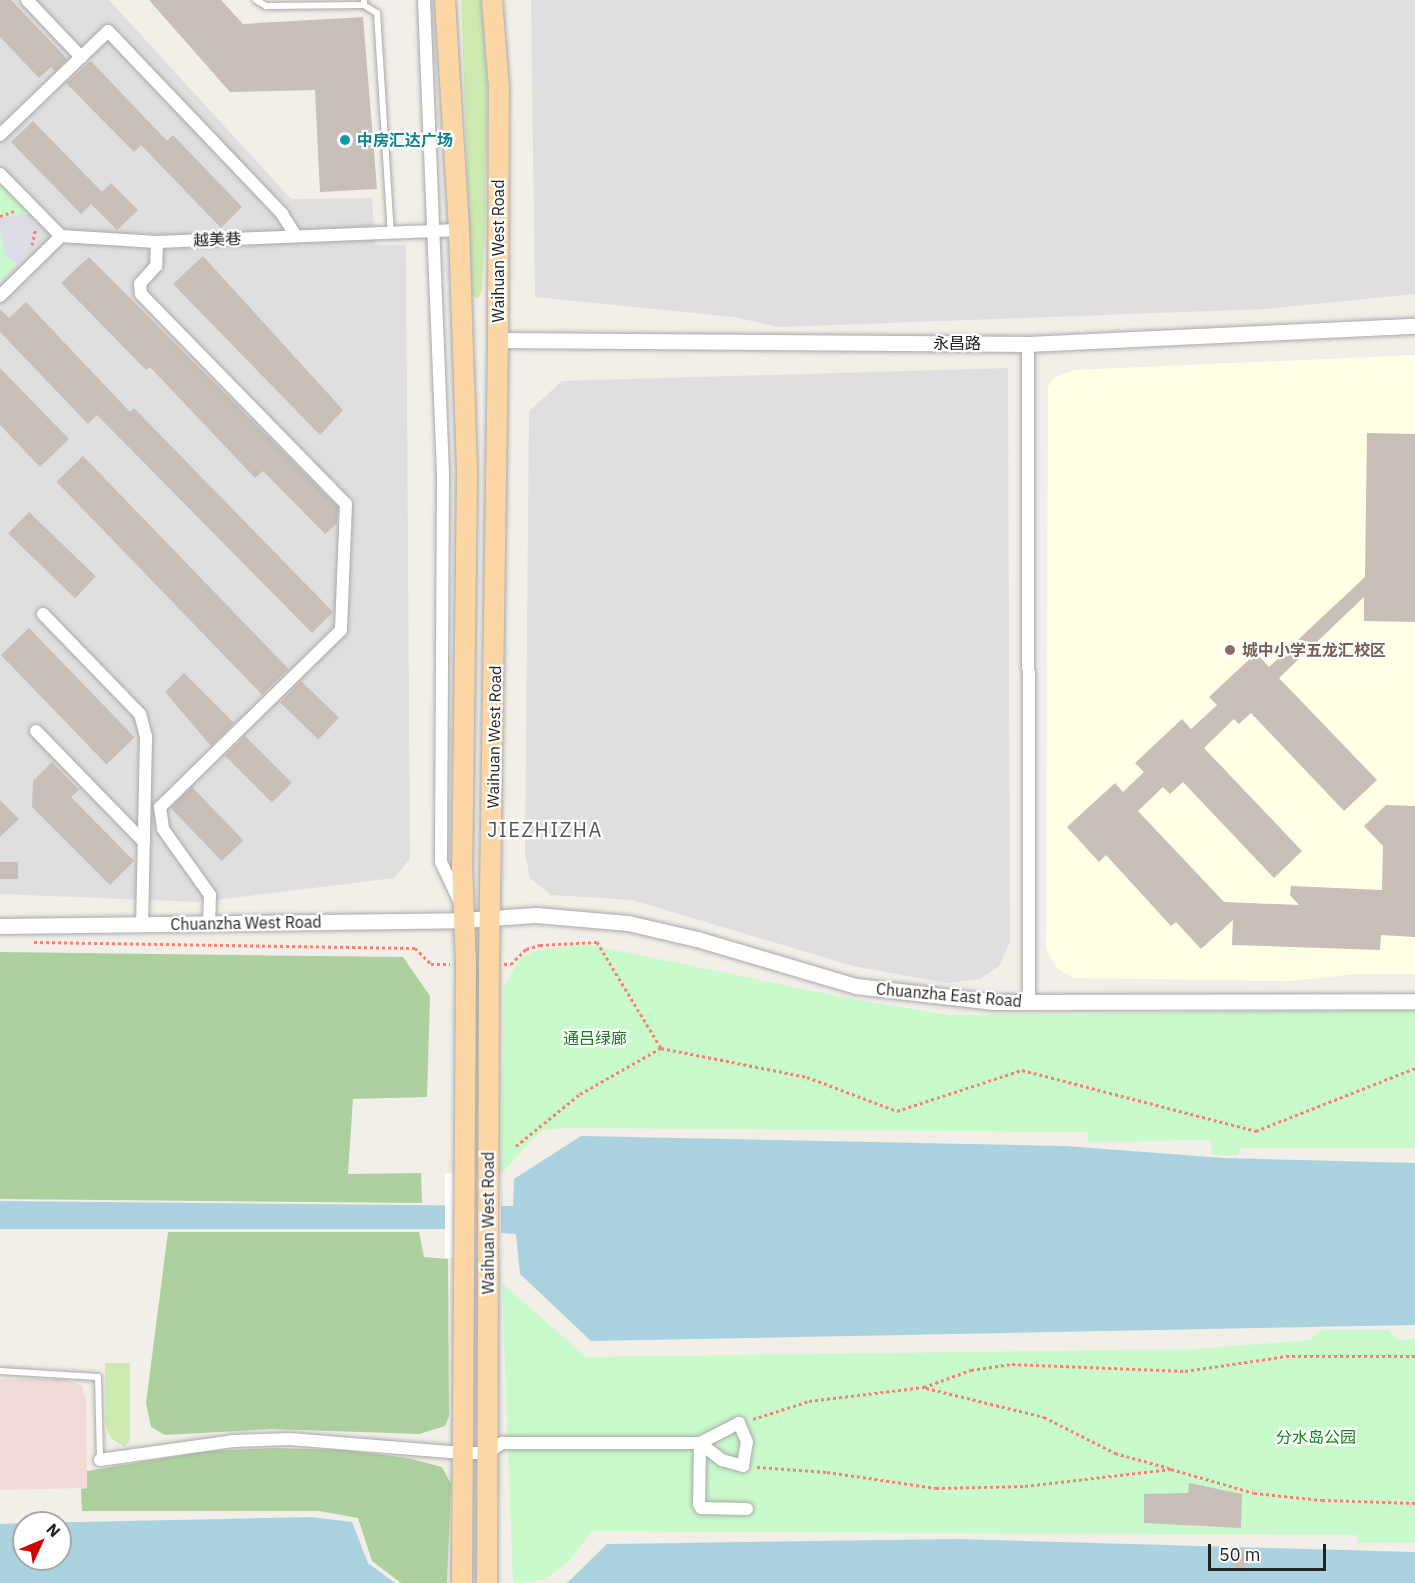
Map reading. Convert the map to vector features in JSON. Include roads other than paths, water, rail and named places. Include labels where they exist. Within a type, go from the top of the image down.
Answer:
[{"type":"main road","name":"Waihuan West Road","points":[[445,0],[459,230],[467,476],[462,914],[466,964],[462,1250],[462,1583]]},
{"type":"main road","name":"Waihuan West Road","points":[[487,1583],[489,964],[492,917],[499,88],[492,0]]},
{"type":"street","points":[[27,0],[81,57]]},
{"type":"street","points":[[424,0],[443,474],[441,862],[462,914]]},
{"type":"street","points":[[0,135],[108,31],[282,214],[296,236]]},
{"type":"street","points":[[0,174],[61,236],[0,296]]},
{"type":"street","name":"越美巷","points":[[61,236],[157,242],[459,230]]},
{"type":"street","points":[[157,242],[156,266],[140,284],[141,294],[346,504],[341,630],[160,807],[163,829],[210,895],[209,923]]},
{"type":"street","name":"永昌路","points":[[498,340],[1028,344],[1415,326]]},
{"type":"street","points":[[1028,344],[1029,1002]]},
{"type":"street","points":[[43,614],[140,714],[146,737],[142,926]]},
{"type":"street","points":[[36,731],[144,842]]},
{"type":"street","name":"Chuanzha West Road","points":[[0,926],[142,926],[462,914],[492,917]]},
{"type":"street","name":"Chuanzha East Road","points":[[492,917],[536,915],[628,923],[856,986],[994,1002],[1415,1001]]},
{"type":"street","points":[[100,1460],[233,1442],[291,1439],[461,1453],[488,1453],[502,1443],[700,1443],[740,1423],[747,1442],[743,1466],[723,1460],[700,1443]]},
{"type":"street","points":[[700,1443],[701,1508],[747,1509]]},
{"type":"lane","points":[[256,0],[266,6],[364,3],[377,13],[391,234]]},
{"type":"lane","points":[[0,1371],[98,1377],[100,1460]]},
{"type":"water","points":[[581,1136],[1065,1146],[1224,1158],[1415,1163],[1415,1325],[591,1341],[520,1274],[516,1234],[442,1229],[0,1229],[0,1201],[513,1206],[514,1179]]},
{"type":"water","points":[[311,1517],[352,1522],[368,1563],[395,1583],[0,1583],[0,1524],[12,1524],[12,1571],[72,1571],[72,1522]]},
{"type":"water","points":[[956,1539],[1415,1552],[1415,1583],[567,1583],[607,1544]]},
{"type":"place","name":"中房汇达广场","points":[[345,140]]},
{"type":"place","name":"城中小学五龙汇校区","points":[[1230,650]]},
{"type":"district","name":"JIEZHIZHA","points":[[545,829]]},
{"type":"park label","name":"通吕绿廊","points":[[595,1038]]},
{"type":"park label","name":"分水岛公园","points":[[1316,1437]]}]
